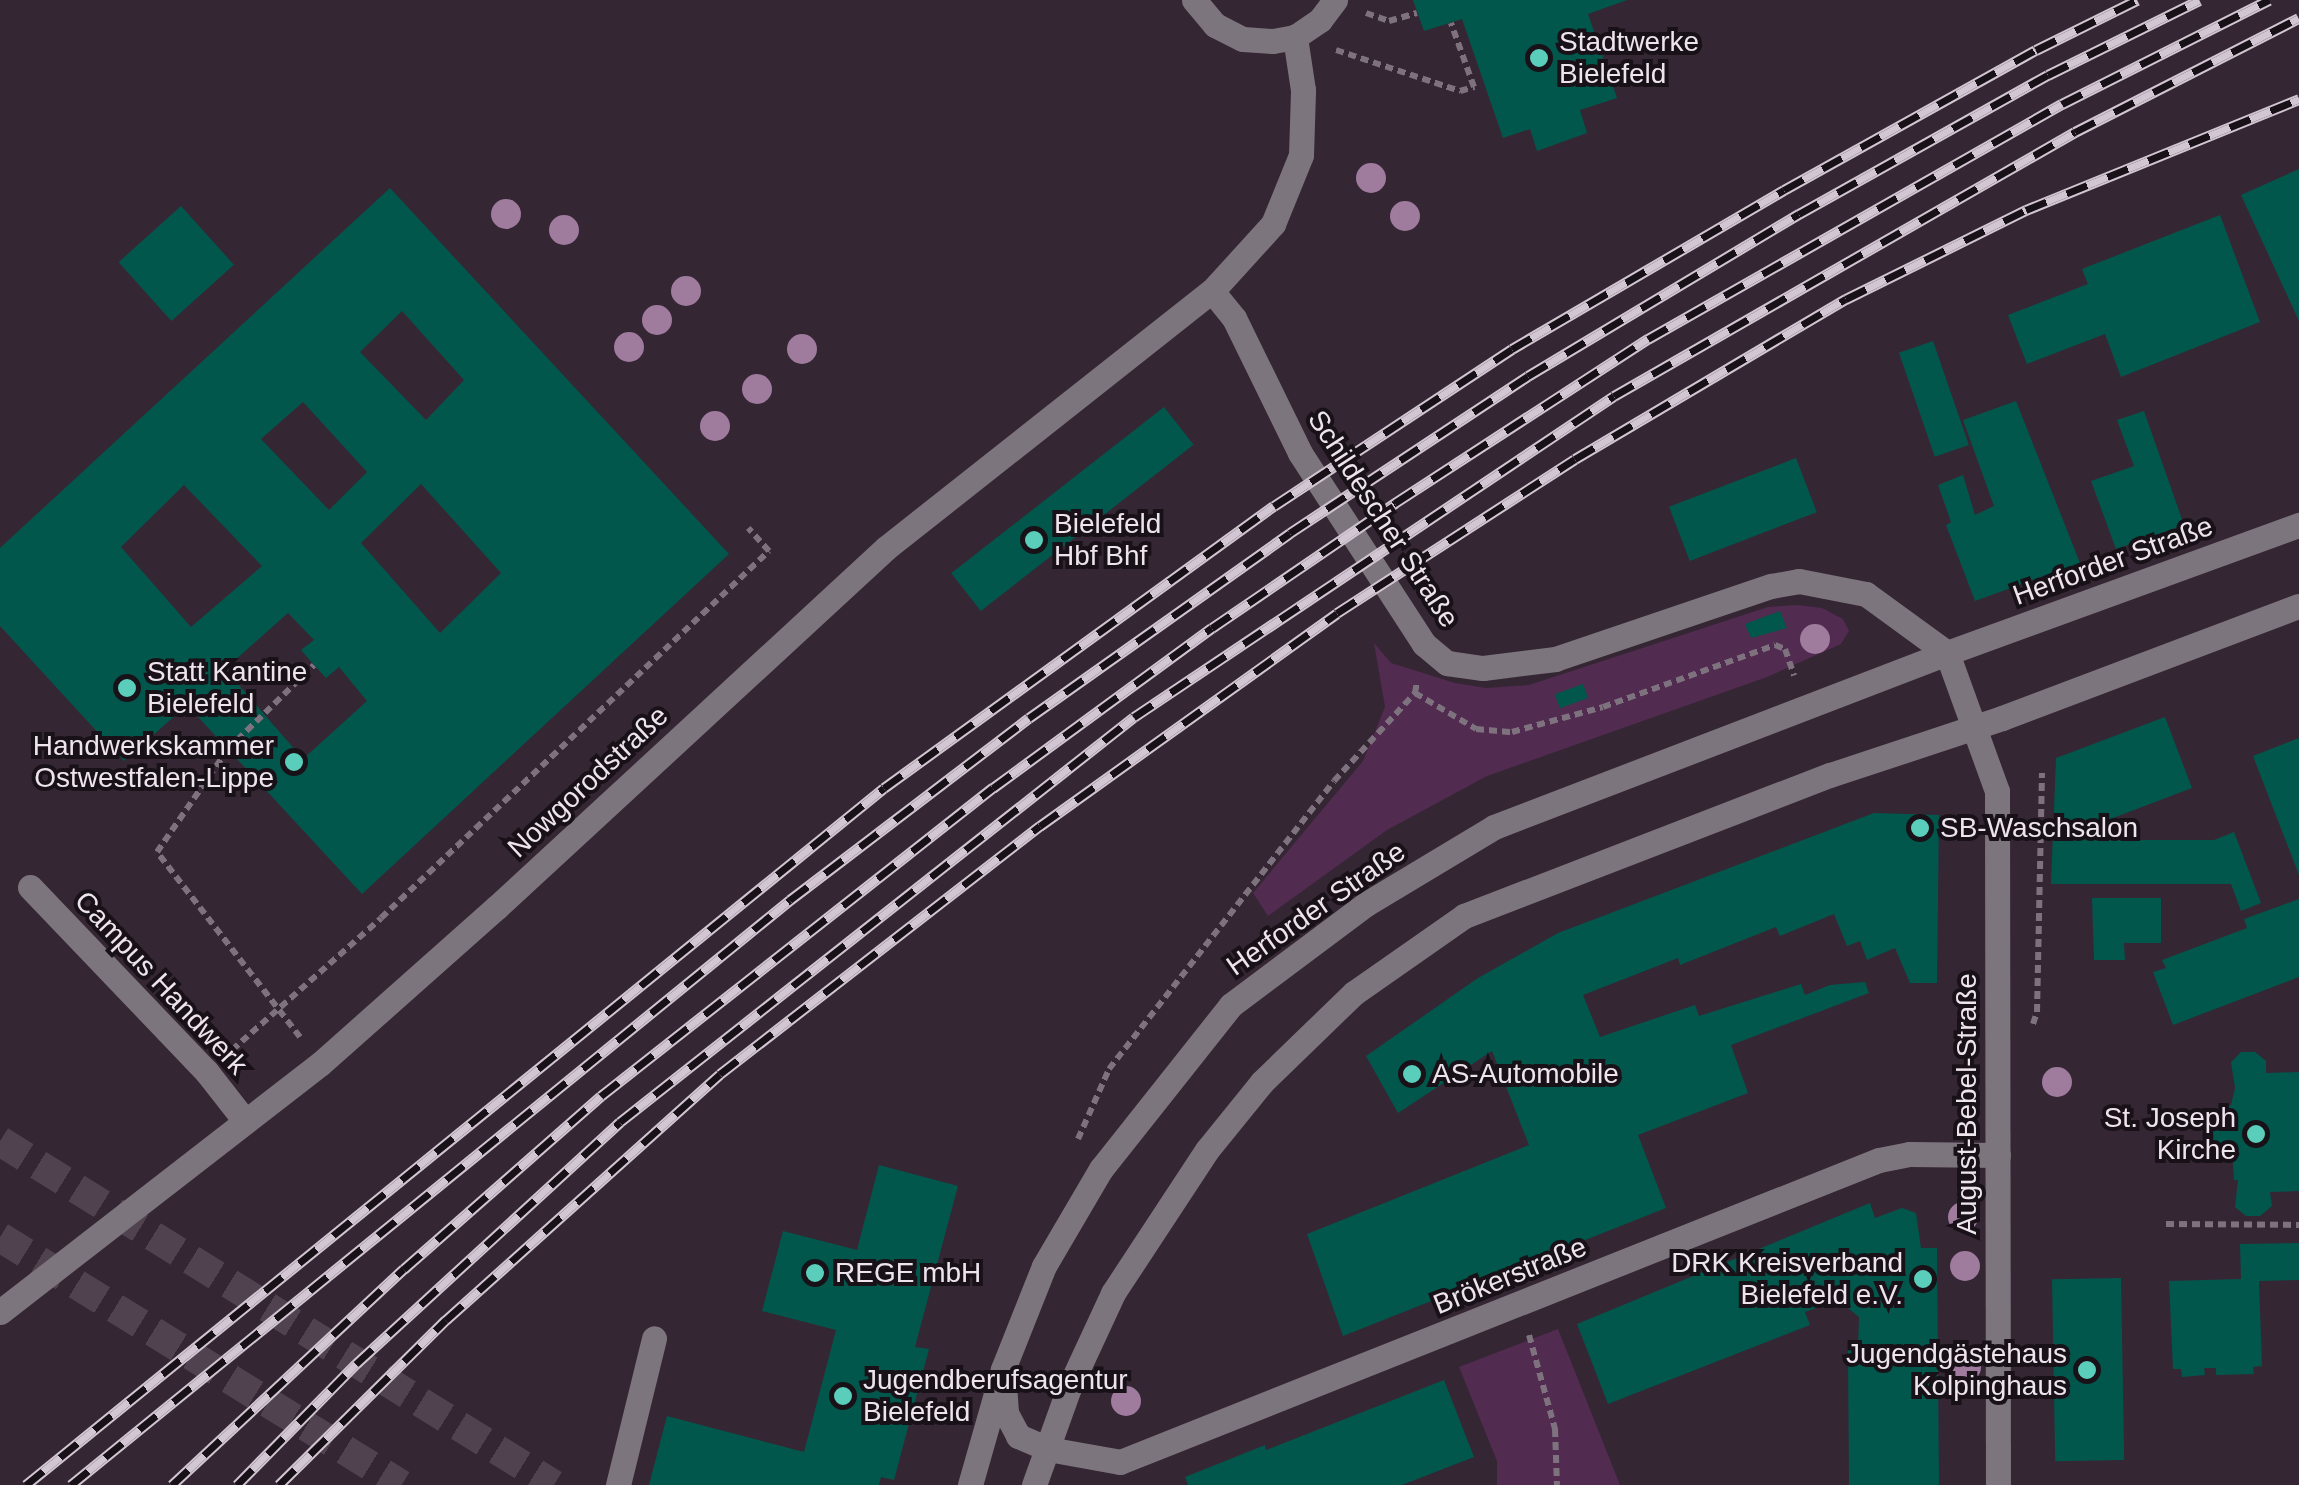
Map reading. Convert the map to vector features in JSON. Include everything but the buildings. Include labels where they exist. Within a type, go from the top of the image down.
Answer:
[{"type":"street","points":[[1194,0],[1216,25],[1243,39],[1295,37],[1320,20],[1335,0]]},
{"type":"street","points":[[1212,291],[1274,224],[1302,156],[1303,90],[1295,37]]},
{"type":"street","name":"Schildescher Straße","points":[[1212,291],[1234,318],[1300,454],[1424,644],[1447,662],[1482,668],[1556,659],[1771,586],[1799,581],[1866,594],[1947,653]]},
{"type":"street","name":"Nowgorodstraße","points":[[0,1312],[320,1064],[498,907],[886,548],[1212,291]]},
{"type":"street","name":"Herforder Straße","points":[[970,1485],[1003,1369],[1044,1266],[1100,1169],[1231,1005],[1366,904],[1494,827],[1947,653],[2299,525]]},
{"type":"street","points":[[1034,1485],[1070,1388],[1113,1292],[1166,1208],[1262,1082],[1354,993],[1464,916],[1812,782],[1976,726],[2299,606]]},
{"type":"street","points":[[1947,653],[1976,726]]},
{"type":"street","name":"August-Bebel-Straße","points":[[1976,726],[1997,790],[1998,1485]]},
{"type":"street","name":"Campus Handwerk","points":[[30,886],[206,1072],[245,1121]]},
{"type":"street","name":"Brökerstraße","points":[[1048,1449],[1120,1462],[1879,1160],[1909,1154],[1998,1155]]},
{"type":"street","points":[[618,1485],[654,1338]]},
{"type":"street","points":[[1003,1369],[1006,1413],[1018,1436],[1048,1449]]},
{"type":"path","points":[[1389,21],[1417,12]]},
{"type":"path","points":[[1295,37],[1460,92],[1474,87],[1451,22]]},
{"type":"path","points":[[206,1072],[280,1009],[769,551],[748,528]]},
{"type":"path","points":[[1080,1136],[1109,1068],[1297,827],[1415,693],[1476,729],[1512,732],[1603,706],[1775,645],[1785,649],[1794,675]]},
{"type":"path","points":[[314,665],[228,749],[157,852],[320,1064]]},
{"type":"path","points":[[2166,1224],[2299,1225]]},
{"type":"path","points":[[1520,1305],[1554,1429],[1557,1485]]},
{"type":"path","points":[[914,1406],[953,1416]]},
{"type":"shaded area","points":[[1768,607],[1822,608],[1843,619],[1849,631],[1841,644],[1767,677],[1487,776],[1387,830],[1268,916],[1253,893],[1363,761],[1385,707],[1374,643],[1391,663],[1455,683],[1486,688],[1529,685]]},
{"type":"shaded area","points":[[1558,1329],[1620,1485],[1497,1485],[1497,1461],[1459,1367]]},
{"type":"tunnel","points":[[0,1141],[554,1485]]},
{"type":"tunnel","points":[[0,1237],[402,1485]]},
{"type":"railway","points":[[26,1485],[884,788],[1274,506],[1512,349],[1784,190],[2036,50],[2137,0]]},
{"type":"railway","points":[[71,1485],[790,900],[1029,718],[1290,533],[1528,376],[1799,214],[2048,75],[2200,0]]},
{"type":"railway","points":[[172,1485],[404,1269],[601,1096],[993,788],[1212,628],[1395,503],[1648,339],[2062,104],[2269,0]]},
{"type":"railway","points":[[237,1485],[356,1364],[620,1122],[1134,717],[1614,396],[2075,132],[2299,18]]},
{"type":"railway","points":[[279,1485],[446,1320],[720,1074],[1040,826],[1337,613],[1575,459],[1846,299],[2026,210],[2299,99]]},
{"type":"place","name":"Stadtwerke Bielefeld","points":[[1539,58]]},
{"type":"place","name":"Bielefeld Hbf Bhf","points":[[1034,540]]},
{"type":"place","name":"Statt Kantine Bielefeld","points":[[127,688]]},
{"type":"place","name":"Handwerkskammer Ostwestfalen-Lippe","points":[[294,762]]},
{"type":"place","name":"SB-Waschsalon","points":[[1920,828]]},
{"type":"place","name":"AS-Automobile","points":[[1412,1074]]},
{"type":"place","name":"St. Joseph Kirche","points":[[2256,1134]]},
{"type":"place","name":"REGE mbH","points":[[815,1273]]},
{"type":"place","name":"DRK Kreisverband Bielefeld e.V.","points":[[1923,1279]]},
{"type":"place","name":"Jugendgästehaus Kolpinghaus","points":[[2087,1370]]},
{"type":"place","name":"Jugendberufsagentur Bielefeld","points":[[843,1396]]}]
